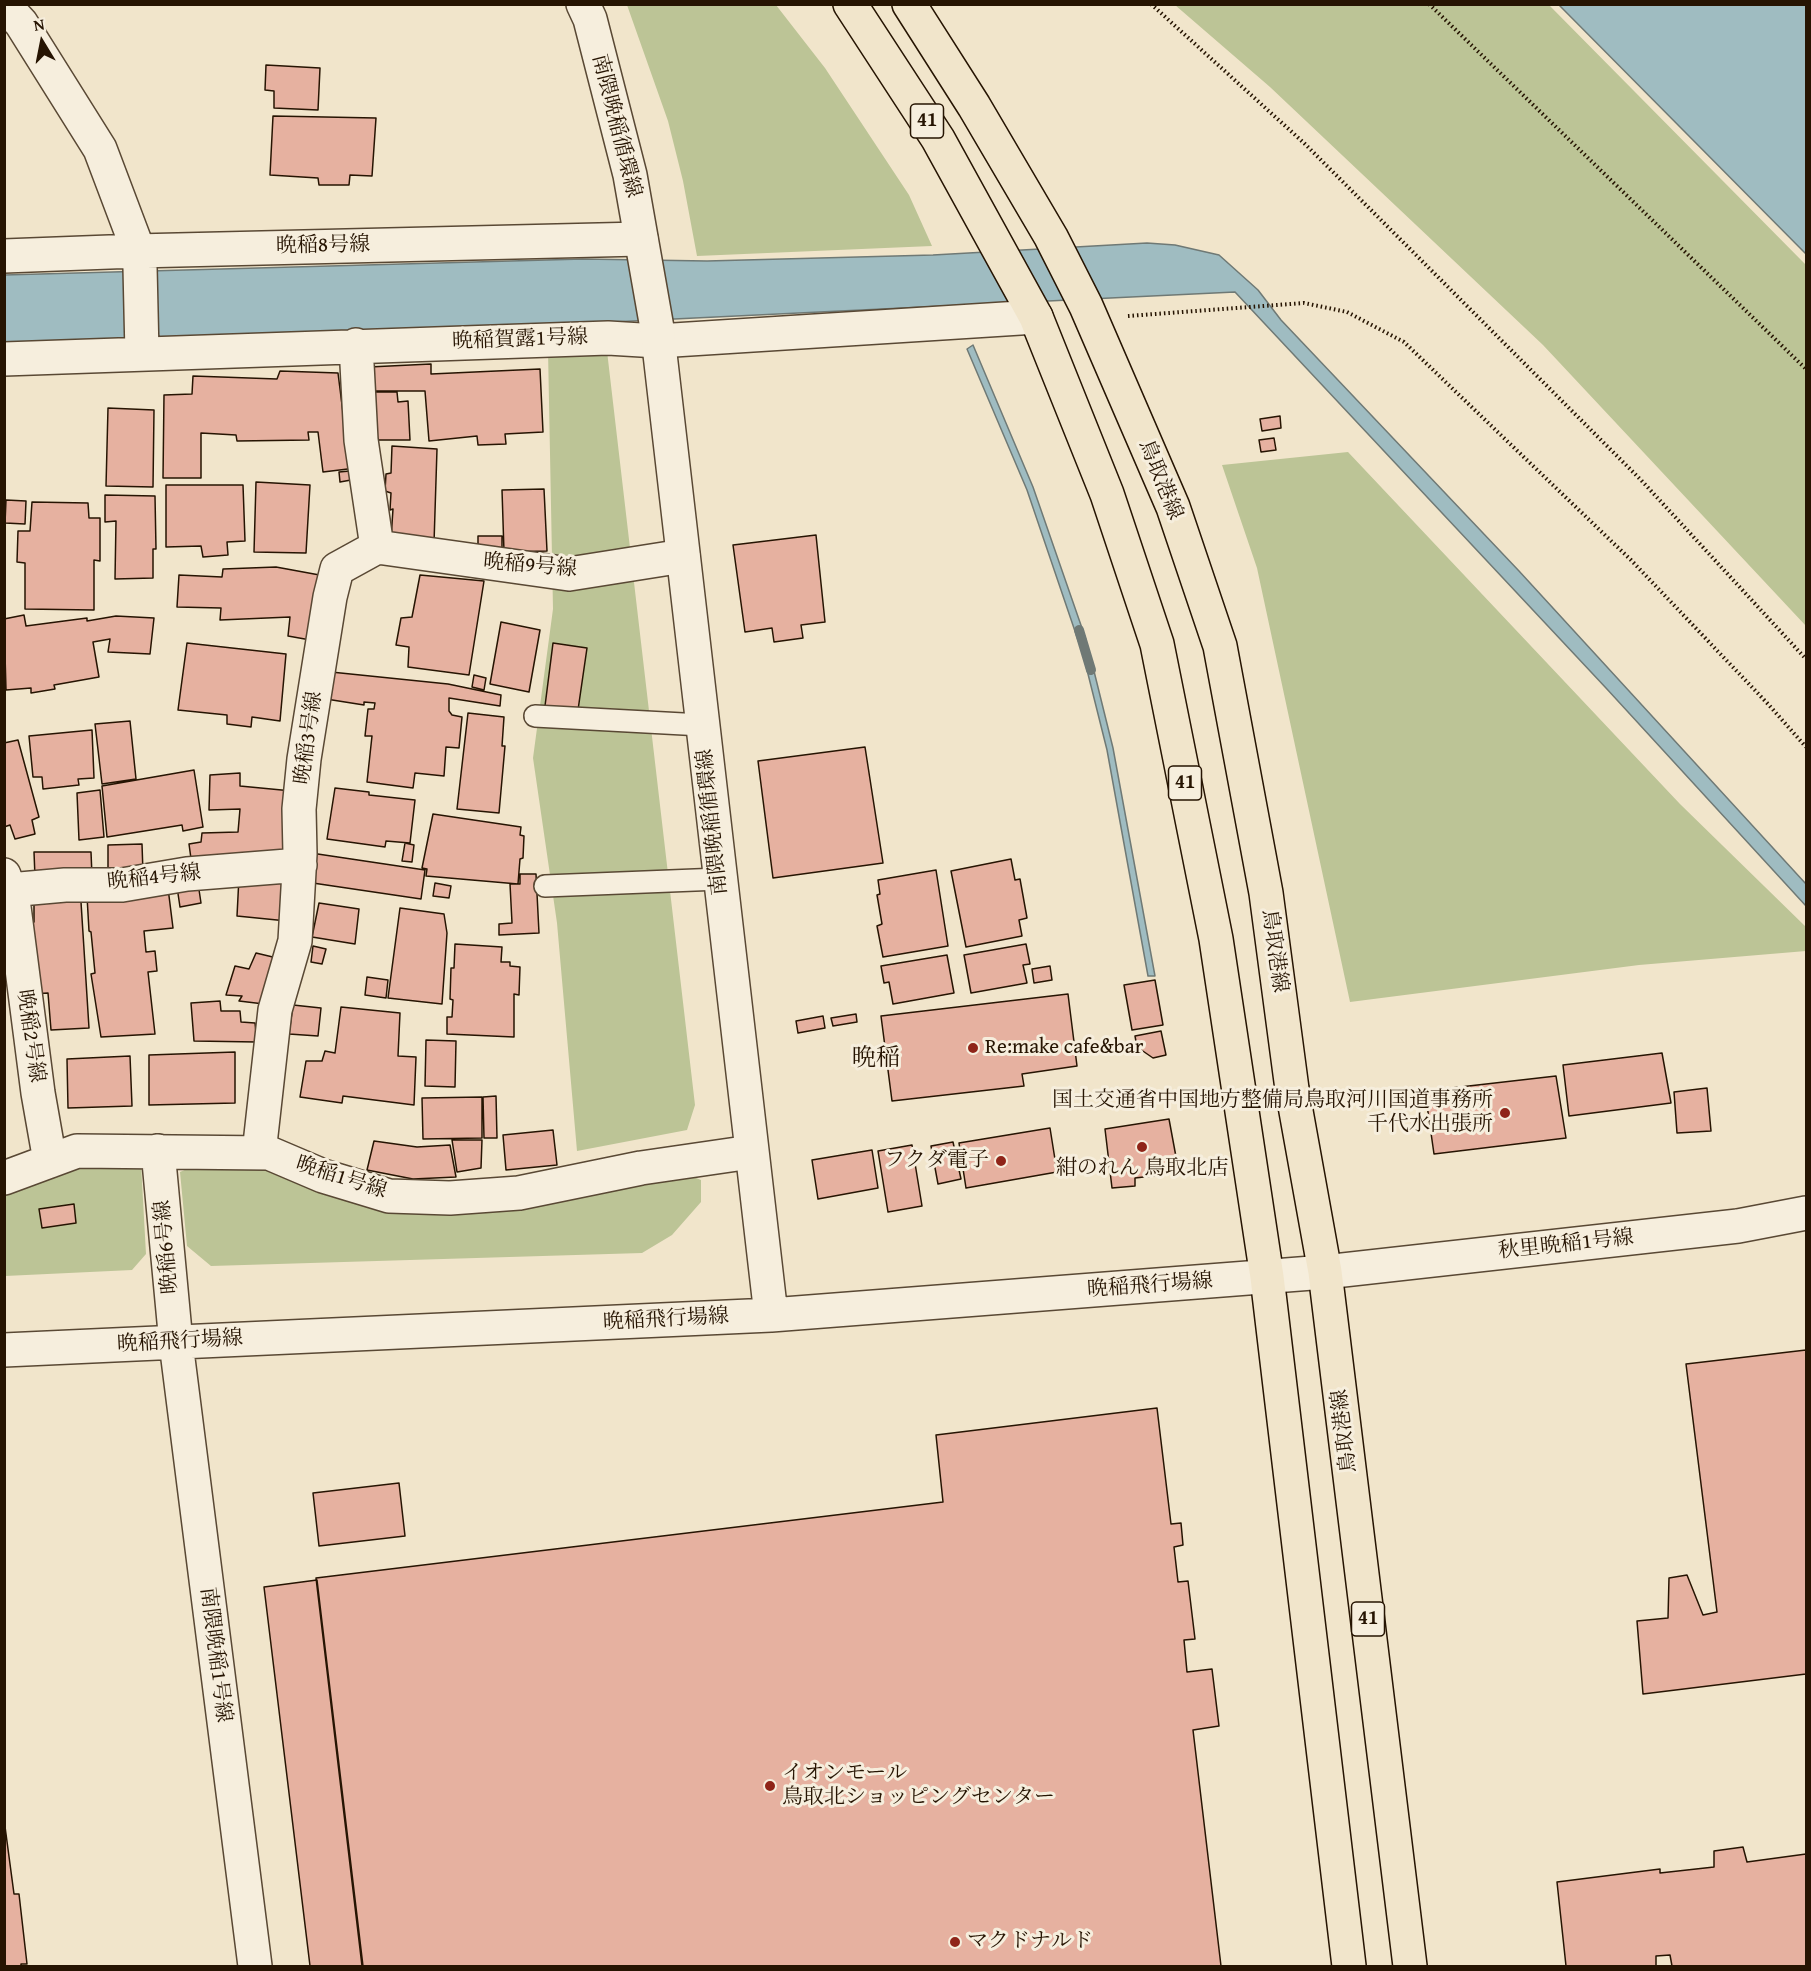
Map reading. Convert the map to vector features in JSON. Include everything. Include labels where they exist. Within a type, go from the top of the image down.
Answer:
[{"type":"main road","name":"41","points":[[850,4],[939,139],[1034,313],[1107,494],[1157,644],[1216,939],[1267,1277],[1349,1966]]},
{"type":"main road","name":"鳥取港線","points":[[909,4],[974,106],[1051,237],[1089,312],[1173,507],[1220,646],[1266,893],[1292,1089],[1325,1272],[1410,1966]]},
{"type":"street","name":"南隈晩稲循環線","points":[[583,4],[590,19],[627,164],[657,334],[771,1315]]},
{"type":"street","points":[[4,5],[21,23],[100,149],[134,239],[138,259],[142,348]]},
{"type":"street","name":"晩稲8号線","points":[[4,256],[138,259],[642,244]]},
{"type":"street","name":"晩稲賀露1号線","points":[[4,359],[142,348],[608,338],[1034,313]]},
{"type":"street","points":[[356,345],[361,440],[376,547]]},
{"type":"street","name":"晩稲9号線","points":[[376,547],[569,574],[683,556]]},
{"type":"street","name":"晩稲3号線","points":[[260,1153],[275,1010],[295,941],[300,865],[299,809],[304,759],[330,597],[337,568],[376,547]]},
{"type":"street","name":"晩稲4号線","points":[[7,882],[122,885],[187,874],[300,865]]},
{"type":"street","name":"晩稲2号線","points":[[7,882],[14,907],[38,1093],[50,1161]]},
{"type":"street","name":"晩稲1号線","points":[[4,1178],[77,1151],[269,1153],[323,1176],[390,1196],[450,1198],[519,1193],[641,1168],[751,1152]]},
{"type":"street","name":"晩稲6号線","points":[[158,1151],[176,1343]]},
{"type":"street","name":"秋里晩稲1号線","points":[[1325,1272],[1738,1226],[1806,1213]]},
{"type":"street","name":"晩稲飛行場線","points":[[4,1350],[771,1315],[1325,1272]]},
{"type":"street","name":"南隈晩稲1号線","points":[[176,1343],[255,1966]]},
{"type":"lane","points":[[535,716],[702,725]]},
{"type":"lane","points":[[545,886],[720,879]]},
{"type":"path","points":[[1151,4],[1304,143],[1641,480],[1806,659]]},
{"type":"path","points":[[1429,4],[1806,369]]},
{"type":"path","points":[[1089,312],[1304,303],[1347,312],[1404,342],[1631,560],[1806,747]]},
{"type":"green space","points":[[627,5],[776,5],[825,68],[909,195],[932,246],[697,256],[683,181],[668,121]]},
{"type":"green space","points":[[1175,5],[1549,5],[1806,265],[1806,626],[1543,345],[1270,87]]},
{"type":"green space","points":[[548,350],[607,351],[695,1105],[687,1130],[577,1151],[557,923],[533,758],[553,609]]},
{"type":"green space","points":[[1348,452],[1680,804],[1806,927],[1806,951],[1639,965],[1350,1002],[1257,568],[1222,465]]},
{"type":"green space","points":[[77,1163],[141,1164],[146,1254],[132,1270],[5,1276],[5,1188]]},
{"type":"green space","points":[[194,1166],[265,1169],[384,1210],[687,1174],[701,1180],[701,1202],[672,1235],[642,1253],[211,1266],[187,1246],[180,1172]]},
{"type":"water","points":[[1559,5],[1806,5],[1806,254]]},
{"type":"water","points":[[1147,243],[1175,245],[1219,255],[1258,290],[1281,320],[1519,571],[1806,884],[1806,906],[1606,688],[1235,292],[591,323],[5,344],[4,275],[583,259],[707,261],[933,255]]},
{"type":"water","points":[[973,345],[1033,487],[1086,640],[1079,643],[1027,490],[967,349]]},
{"type":"water","points":[[1090,655],[1113,748],[1155,976],[1148,976],[1107,750],[1084,658]]},
{"type":"building","points":[[266,65],[320,68],[318,110],[274,108],[274,91],[265,90]]},
{"type":"building","points":[[273,116],[376,118],[372,176],[350,175],[349,185],[319,185],[318,178],[270,175]]},
{"type":"building","points":[[431,364],[431,374],[540,369],[543,432],[505,434],[506,444],[478,445],[477,436],[429,441],[425,391],[371,391],[369,367]]},
{"type":"building","points":[[280,371],[338,373],[343,413],[356,468],[323,472],[318,432],[308,432],[309,440],[237,441],[236,435],[201,433],[201,478],[163,478],[164,395],[192,394],[193,376],[277,379]]},
{"type":"building","points":[[371,392],[397,392],[398,402],[408,401],[410,440],[374,440]]},
{"type":"building","points":[[108,408],[154,410],[153,487],[106,486]]},
{"type":"building","points":[[1280,416],[1281,428],[1262,431],[1260,419]]},
{"type":"building","points":[[1274,438],[1276,450],[1261,452],[1259,440]]},
{"type":"building","points":[[392,446],[437,449],[434,543],[391,539],[393,509],[390,510],[391,493],[385,491],[386,474],[391,473]]},
{"type":"building","points":[[350,471],[351,480],[340,482],[339,472]]},
{"type":"building","points":[[256,482],[310,485],[306,553],[254,552]]},
{"type":"building","points":[[166,485],[243,485],[245,541],[227,542],[228,555],[203,557],[201,546],[166,547]]},
{"type":"building","points":[[544,489],[547,551],[504,552],[502,490]]},
{"type":"building","points":[[105,495],[155,496],[156,549],[153,549],[153,578],[115,579],[116,521],[105,522]]},
{"type":"building","points":[[6,500],[26,501],[25,524],[5,523]]},
{"type":"building","points":[[32,502],[88,503],[89,518],[100,518],[100,561],[94,560],[94,610],[25,609],[25,563],[17,562],[18,531],[30,531]]},
{"type":"building","points":[[816,535],[825,622],[801,625],[803,638],[774,642],[772,628],[745,632],[733,545]]},
{"type":"building","points":[[478,536],[502,536],[502,552],[478,553]]},
{"type":"building","points":[[276,567],[325,576],[316,641],[288,636],[290,617],[220,620],[221,608],[177,607],[179,575],[222,577],[223,569]]},
{"type":"building","points":[[420,575],[484,581],[469,675],[408,667],[409,647],[396,645],[401,618],[412,617]]},
{"type":"building","points":[[24,615],[26,626],[116,616],[154,618],[150,654],[108,652],[110,639],[93,642],[99,677],[54,685],[55,689],[31,693],[31,688],[6,690],[4,619]]},
{"type":"building","points":[[501,622],[540,630],[529,692],[490,684]]},
{"type":"building","points":[[187,643],[286,654],[280,721],[252,717],[251,727],[227,724],[227,715],[178,710]]},
{"type":"building","points":[[553,643],[587,648],[578,710],[545,706]]},
{"type":"building","points":[[331,672],[448,684],[501,695],[500,706],[449,698],[449,711],[452,715],[462,717],[459,748],[446,747],[444,776],[415,773],[413,788],[367,782],[372,736],[365,736],[368,709],[374,709],[375,703],[364,702],[364,705],[326,699]]},
{"type":"building","points":[[474,675],[486,678],[484,690],[472,687]]},
{"type":"building","points":[[468,713],[504,717],[502,746],[505,746],[499,813],[457,809]]},
{"type":"building","points":[[130,721],[136,779],[102,784],[95,724]]},
{"type":"building","points":[[92,730],[94,778],[78,779],[79,785],[43,789],[42,777],[33,777],[29,736]]},
{"type":"building","points":[[18,740],[39,817],[32,820],[35,834],[15,839],[10,825],[4,827],[4,743]]},
{"type":"building","points":[[865,747],[883,863],[773,878],[758,761]]},
{"type":"building","points":[[194,770],[203,827],[183,831],[182,825],[107,837],[102,786]]},
{"type":"building","points":[[240,773],[240,786],[292,791],[289,857],[192,866],[189,844],[201,842],[202,833],[238,832],[240,809],[209,810],[210,775]]},
{"type":"building","points":[[335,788],[369,792],[369,795],[415,800],[410,843],[386,841],[385,847],[327,839]]},
{"type":"building","points":[[100,790],[104,837],[79,840],[77,793]]},
{"type":"building","points":[[433,814],[521,827],[520,835],[524,836],[523,858],[520,859],[518,884],[426,876],[427,869],[422,868]]},
{"type":"building","points":[[405,843],[414,845],[412,862],[402,861]]},
{"type":"building","points":[[142,844],[143,873],[108,876],[108,845]]},
{"type":"building","points":[[34,852],[91,852],[92,876],[35,877]]},
{"type":"building","points":[[311,853],[425,870],[421,899],[306,882]]},
{"type":"building","points":[[1011,859],[1015,880],[1020,879],[1027,918],[1019,920],[1022,936],[966,947],[951,871]]},
{"type":"building","points":[[936,870],[948,946],[883,957],[877,926],[882,924],[877,895],[880,894],[878,880]]},
{"type":"building","points":[[290,872],[287,921],[237,916],[239,877]]},
{"type":"building","points":[[520,874],[536,874],[539,933],[499,935],[499,924],[512,923],[510,884],[520,884]]},
{"type":"building","points":[[198,883],[201,903],[180,907],[177,887]]},
{"type":"building","points":[[435,883],[451,886],[449,898],[433,896]]},
{"type":"building","points":[[168,888],[173,928],[144,931],[146,952],[155,951],[157,971],[148,972],[155,1034],[101,1037],[91,974],[95,973],[87,896]]},
{"type":"building","points":[[34,901],[81,902],[89,1028],[51,1030],[48,993],[32,994],[29,923],[34,922]]},
{"type":"building","points":[[319,903],[359,909],[355,944],[312,937]]},
{"type":"building","points":[[400,908],[444,914],[447,933],[442,1004],[388,998]]},
{"type":"building","points":[[455,944],[502,947],[501,962],[510,962],[510,966],[520,967],[519,995],[514,994],[514,1037],[447,1034],[447,1017],[452,1017],[451,968],[454,968]]},
{"type":"building","points":[[1026,944],[1030,964],[1023,965],[1027,983],[971,993],[964,955]]},
{"type":"building","points":[[313,946],[326,949],[322,964],[311,962]]},
{"type":"building","points":[[256,953],[277,958],[264,1004],[239,1001],[242,996],[226,995],[235,966],[249,969]]},
{"type":"building","points":[[947,955],[954,993],[893,1004],[889,982],[884,983],[881,966]]},
{"type":"building","points":[[1050,966],[1052,980],[1034,983],[1032,969]]},
{"type":"building","points":[[367,977],[388,980],[386,998],[365,995]]},
{"type":"building","points":[[1155,980],[1163,1025],[1132,1030],[1124,985]]},
{"type":"building","points":[[1068,994],[1077,1066],[1022,1074],[1024,1086],[892,1101],[881,1016]]},
{"type":"building","points":[[220,1001],[221,1011],[240,1011],[241,1022],[255,1023],[257,1042],[194,1041],[191,1003]]},
{"type":"building","points":[[293,1005],[321,1008],[318,1036],[289,1034]]},
{"type":"building","points":[[341,1007],[400,1013],[398,1056],[416,1057],[414,1105],[343,1096],[342,1103],[300,1097],[306,1061],[322,1061],[325,1051],[335,1053]]},
{"type":"building","points":[[856,1014],[857,1022],[833,1026],[831,1018]]},
{"type":"building","points":[[823,1016],[825,1028],[798,1033],[796,1021]]},
{"type":"building","points":[[1161,1031],[1166,1055],[1153,1058],[1137,1047],[1135,1036]]},
{"type":"building","points":[[426,1040],[456,1041],[455,1087],[425,1086]]},
{"type":"building","points":[[235,1052],[235,1103],[149,1105],[149,1055]]},
{"type":"building","points":[[1662,1053],[1671,1103],[1569,1116],[1563,1065]]},
{"type":"building","points":[[130,1056],[132,1106],[68,1108],[67,1059]]},
{"type":"building","points":[[1556,1076],[1566,1138],[1434,1154],[1425,1091]]},
{"type":"building","points":[[1707,1088],[1711,1131],[1677,1133],[1674,1092]]},
{"type":"building","points":[[496,1096],[497,1138],[484,1138],[483,1097]]},
{"type":"building","points":[[482,1097],[482,1138],[423,1139],[422,1098]]},
{"type":"building","points":[[1169,1119],[1179,1173],[1135,1178],[1135,1186],[1112,1188],[1105,1129]]},
{"type":"building","points":[[1050,1128],[1057,1172],[966,1188],[959,1143]]},
{"type":"building","points":[[553,1130],[557,1165],[506,1170],[503,1135]]},
{"type":"building","points":[[452,1140],[482,1140],[481,1168],[457,1172]]},
{"type":"building","points":[[374,1141],[417,1147],[450,1145],[456,1177],[413,1179],[367,1170]]},
{"type":"building","points":[[953,1142],[961,1179],[938,1184],[931,1146]]},
{"type":"building","points":[[912,1145],[922,1206],[888,1212],[878,1151]]},
{"type":"building","points":[[872,1150],[878,1188],[818,1199],[812,1160]]},
{"type":"building","points":[[74,1204],[76,1223],[42,1228],[39,1209]]},
{"type":"building","points":[[1806,1350],[1806,1674],[1643,1694],[1637,1621],[1668,1618],[1669,1578],[1687,1575],[1703,1615],[1717,1612],[1686,1364]]},
{"type":"building","name":"イオンモール 鳥取北ショッピングセンター","points":[[1157,1408],[1171,1524],[1181,1523],[1183,1545],[1174,1547],[1178,1582],[1188,1581],[1195,1639],[1184,1640],[1187,1672],[1212,1669],[1219,1726],[1193,1730],[1221,1966],[362,1966],[316,1578],[943,1502],[936,1435]]},
{"type":"building","points":[[399,1483],[405,1536],[319,1546],[313,1493]]},
{"type":"building","points":[[317,1580],[363,1966],[310,1966],[264,1587]]},
{"type":"building","points":[[4,1819],[14,1894],[19,1894],[27,1964],[21,1964],[21,1966],[4,1966]]},
{"type":"building","points":[[1743,1847],[1747,1862],[1806,1854],[1806,1966],[1672,1966],[1670,1955],[1656,1956],[1656,1966],[1566,1966],[1557,1882],[1660,1869],[1660,1873],[1714,1867],[1714,1851]]},
{"type":"waterway","points":[[1079,630],[1091,670]]},
{"type":"place","name":"Re:make cafe&bar","points":[[973,1048]]},
{"type":"place","name":"国土交通省中国地方整備局鳥取河川国道事務所 千代水出張所","points":[[1505,1113]]},
{"type":"place","name":"紺のれん 鳥取北店","points":[[1142,1147]]},
{"type":"place","name":"フクダ電子","points":[[1001,1161]]},
{"type":"place","name":"イオンモール 鳥取北ショッピングセンター","points":[[770,1786]]},
{"type":"place","name":"マクドナルド","points":[[955,1942]]},
{"type":"district","name":"晩稲","points":[[876,1059]]}]
